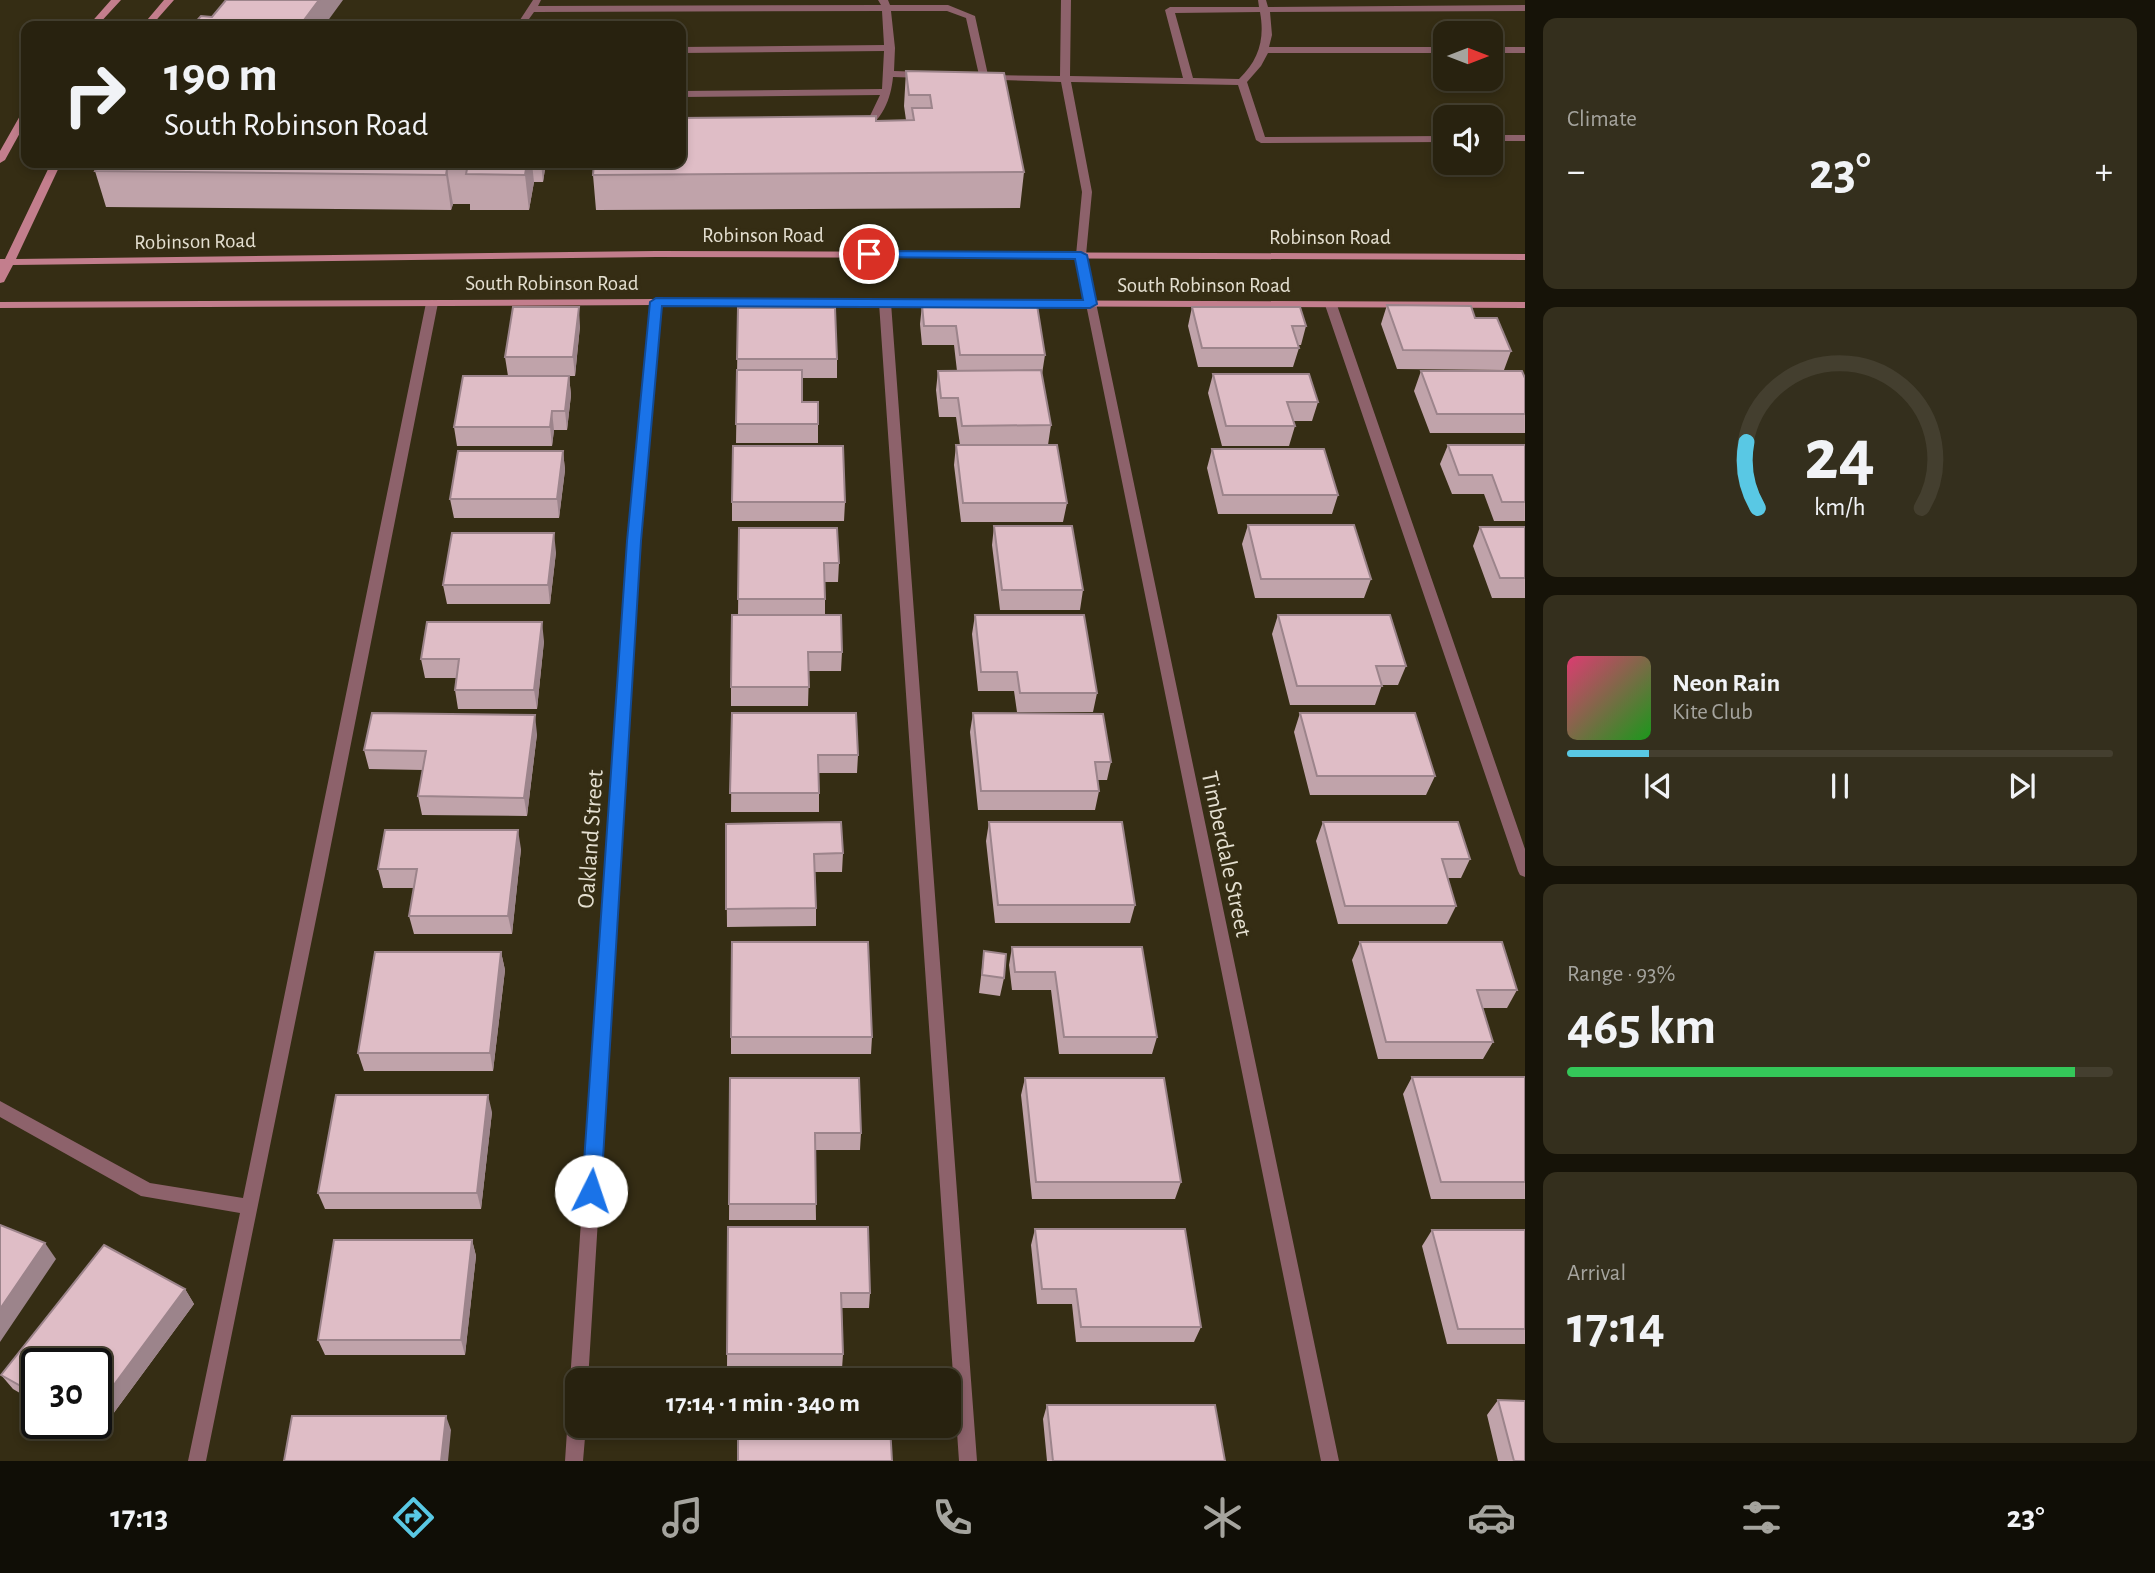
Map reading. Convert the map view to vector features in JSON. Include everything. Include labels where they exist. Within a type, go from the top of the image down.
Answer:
[{"type":"street","points":[[97,21],[116,0]]},
{"type":"street","points":[[150,21],[169,0]]},
{"type":"street","name":"Timberdale Street","points":[[1066,0],[1065,78],[1087,192],[1081,255],[1330,1461]]},
{"type":"street","points":[[523,21],[535,4],[885,3],[948,8],[970,16],[984,78]]},
{"type":"street","points":[[855,132],[874,117],[885,92],[890,48],[885,3]]},
{"type":"street","points":[[1189,81],[1170,10],[1263,4],[1525,9]]},
{"type":"street","points":[[957,77],[1242,82],[1257,69],[1266,50],[1268,19],[1263,4]]},
{"type":"street","points":[[686,50],[890,48]]},
{"type":"street","points":[[1266,50],[1433,50]]},
{"type":"street","points":[[1503,50],[1525,50]]},
{"type":"street","points":[[889,74],[930,75]]},
{"type":"street","points":[[1242,82],[1261,140],[1433,139]]},
{"type":"street","points":[[686,94],[885,92]]},
{"type":"street","points":[[0,160],[21,123]]},
{"type":"street","points":[[1503,138],[1525,138]]},
{"type":"street","points":[[0,281],[4,262],[53,168]]},
{"type":"street","name":"Robinson Road","points":[[4,262],[656,254],[1525,257]]},
{"type":"street","name":"South Robinson Road","points":[[0,305],[656,302],[1525,305]]},
{"type":"street","name":"Oakland Street","points":[[580,1368],[634,541],[656,302]]},
{"type":"street","points":[[197,1461],[432,303]]},
{"type":"street","points":[[884,303],[968,1461]]},
{"type":"street","points":[[1331,305],[1525,871]]},
{"type":"street","points":[[0,1108],[147,1190],[250,1207]]},
{"type":"street","points":[[574,1461],[576,1438]]},
{"type":"building","points":[[226,0],[319,0],[303,21],[196,21],[201,16],[212,17]]},
{"type":"building","points":[[906,71],[1004,73],[1024,172],[593,175],[594,168],[686,168],[686,118],[876,116],[876,121],[914,120],[912,108],[932,108],[930,95],[909,95]]},
{"type":"building","points":[[96,168],[526,168],[525,175],[466,174],[467,169],[447,169],[446,175],[95,171]]},
{"type":"building","points":[[922,305],[1037,305],[1045,355],[960,355],[956,326],[924,326]]},
{"type":"building","points":[[1387,305],[1471,306],[1475,318],[1497,318],[1511,351],[1403,350]]},
{"type":"building","points":[[513,307],[579,307],[573,357],[505,357]]},
{"type":"building","points":[[1192,307],[1300,307],[1306,326],[1292,326],[1299,348],[1202,348]]},
{"type":"building","points":[[738,308],[835,308],[837,359],[737,359]]},
{"type":"building","points":[[737,370],[802,370],[802,402],[818,402],[818,424],[736,424]]},
{"type":"building","points":[[1041,370],[1051,425],[962,426],[958,398],[941,398],[938,371]]},
{"type":"building","points":[[1421,371],[1522,371],[1525,378],[1525,414],[1437,414]]},
{"type":"building","points":[[1213,374],[1309,374],[1318,402],[1287,402],[1295,426],[1226,426]]},
{"type":"building","points":[[463,376],[569,376],[565,411],[552,411],[550,427],[454,427]]},
{"type":"building","points":[[956,445],[1057,445],[1067,503],[963,503]]},
{"type":"building","points":[[1448,445],[1525,445],[1525,502],[1502,502],[1492,475],[1459,475]]},
{"type":"building","points":[[733,446],[843,446],[845,502],[732,502]]},
{"type":"building","points":[[1212,449],[1324,449],[1338,495],[1223,495]]},
{"type":"building","points":[[458,451],[563,451],[557,499],[450,499]]},
{"type":"building","points":[[1248,525],[1354,525],[1371,579],[1261,579]]},
{"type":"building","points":[[994,526],[1072,526],[1083,590],[1002,590]]},
{"type":"building","points":[[1480,527],[1525,527],[1525,578],[1500,578]]},
{"type":"building","points":[[739,528],[837,528],[839,563],[824,563],[825,599],[738,599]]},
{"type":"building","points":[[452,533],[554,533],[548,585],[443,585]]},
{"type":"building","points":[[732,615],[841,615],[842,652],[808,652],[809,687],[731,687]]},
{"type":"building","points":[[975,615],[1084,615],[1097,693],[1020,693],[1017,672],[981,672]]},
{"type":"building","points":[[1278,615],[1390,615],[1406,666],[1376,666],[1382,686],[1297,686]]},
{"type":"building","points":[[427,622],[542,622],[534,690],[455,690],[459,659],[421,659]]},
{"type":"building","points":[[372,713],[535,715],[524,798],[418,796],[426,751],[364,750]]},
{"type":"building","points":[[732,713],[856,713],[858,755],[818,755],[819,793],[730,793]]},
{"type":"building","points":[[973,713],[1103,714],[1111,762],[1095,762],[1099,791],[981,791]]},
{"type":"building","points":[[1300,713],[1415,713],[1435,776],[1317,776]]},
{"type":"building","points":[[841,822],[843,853],[814,854],[816,908],[726,909],[726,824]]},
{"type":"building","points":[[989,822],[1122,822],[1135,905],[998,905]]},
{"type":"building","points":[[1323,822],[1458,822],[1470,859],[1442,859],[1456,906],[1345,906]]},
{"type":"building","points":[[385,830],[518,830],[508,916],[409,916],[417,869],[378,869]]},
{"type":"building","points":[[732,942],[868,942],[872,1037],[731,1037]]},
{"type":"building","points":[[1360,942],[1502,942],[1517,990],[1477,990],[1493,1042],[1386,1042]]},
{"type":"building","points":[[1012,947],[1142,947],[1157,1037],[1064,1037],[1055,972],[1015,972]]},
{"type":"building","points":[[984,951],[1006,954],[1004,978],[982,975]]},
{"type":"building","points":[[375,952],[501,952],[490,1053],[358,1053]]},
{"type":"building","points":[[1412,1077],[1525,1077],[1525,1182],[1441,1182]]},
{"type":"building","points":[[730,1078],[859,1078],[861,1133],[815,1133],[816,1204],[729,1204]]},
{"type":"building","points":[[1025,1078],[1164,1078],[1181,1182],[1036,1182]]},
{"type":"building","points":[[336,1095],[488,1095],[477,1193],[318,1193]]},
{"type":"building","points":[[0,1225],[45,1243],[0,1309]]},
{"type":"building","points":[[728,1227],[868,1227],[870,1293],[841,1293],[843,1354],[727,1354]]},
{"type":"building","points":[[1035,1229],[1185,1229],[1201,1327],[1081,1327],[1076,1289],[1042,1289]]},
{"type":"building","points":[[1432,1230],[1525,1230],[1525,1329],[1458,1329]]},
{"type":"building","points":[[334,1240],[472,1240],[461,1340],[318,1340]]},
{"type":"building","points":[[104,1245],[185,1289],[112,1387],[112,1348],[22,1348]]},
{"type":"building","points":[[21,1350],[21,1386],[1,1375]]},
{"type":"building","points":[[1498,1400],[1525,1401],[1525,1461],[1514,1461]]},
{"type":"building","points":[[1047,1405],[1215,1405],[1225,1461],[1053,1461]]},
{"type":"building","points":[[292,1416],[446,1416],[441,1461],[284,1461]]},
{"type":"building","points":[[738,1438],[891,1438],[892,1461],[738,1461]]},
{"type":"route","points":[[591,1191],[634,541],[656,302],[1090,304],[1081,255],[869,254]]}]
